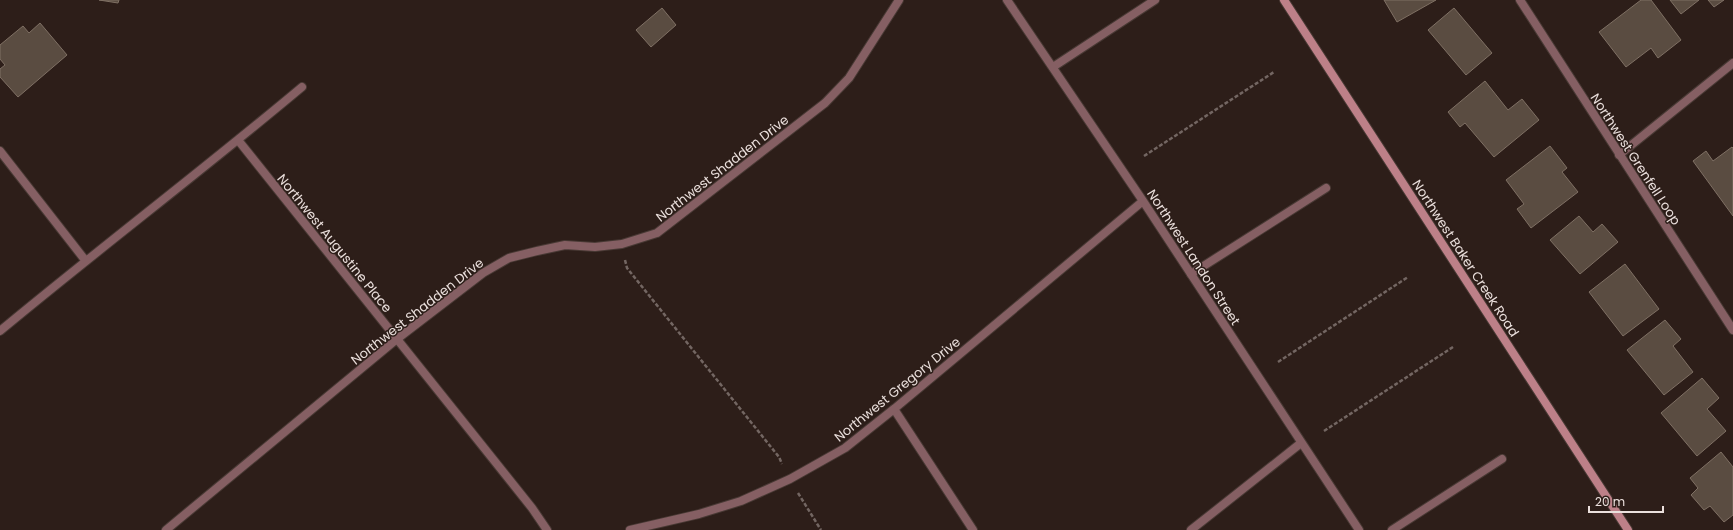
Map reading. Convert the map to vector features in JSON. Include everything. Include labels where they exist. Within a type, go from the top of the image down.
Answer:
[{"type":"main road","name":"Northwest Baker Creek Road","points":[[1284,0],[1628,530]]},
{"type":"street","name":"Northwest Shadden Drive","points":[[166,530],[397,340],[483,273],[509,258],[565,245],[595,247],[622,244],[656,233],[825,103],[848,78],[899,0]]},
{"type":"street","name":"Northwest Landon Street","points":[[1007,0],[1143,201],[1359,530]]},
{"type":"street","points":[[1053,67],[1155,0]]},
{"type":"street","name":"Northwest Grenfell Loop","points":[[1520,0],[1733,330]]},
{"type":"street","points":[[1619,155],[1733,63]]},
{"type":"street","points":[[0,331],[85,260],[238,140],[302,87]]},
{"type":"street","name":"Northwest Augustine Place","points":[[238,140],[527,502],[547,530]]},
{"type":"street","points":[[0,151],[85,260]]},
{"type":"street","points":[[1191,274],[1326,188]]},
{"type":"street","name":"Northwest Gregory Drive","points":[[630,530],[699,514],[741,501],[790,479],[844,448],[894,409],[1143,201]]},
{"type":"street","points":[[894,409],[973,530]]},
{"type":"street","points":[[1191,530],[1301,443]]},
{"type":"street","points":[[1392,530],[1502,459]]},
{"type":"path","points":[[1144,156],[1274,72]]},
{"type":"path","points":[[625,259],[627,268],[779,457],[782,464]]},
{"type":"path","points":[[1278,362],[1408,277]]},
{"type":"path","points":[[1324,431],[1453,347]]},
{"type":"path","points":[[798,493],[821,530]]},
{"type":"building","points":[[99,0],[119,0],[118,3]]},
{"type":"building","points":[[1384,0],[1436,0],[1397,22]]},
{"type":"building","points":[[1641,0],[1651,0],[1681,40],[1658,58],[1651,48],[1626,67],[1599,32]]},
{"type":"building","points":[[1670,0],[1699,0],[1681,14]]},
{"type":"building","points":[[1708,0],[1724,0],[1714,7]]},
{"type":"building","points":[[662,8],[676,25],[651,47],[636,30]]},
{"type":"building","points":[[1454,8],[1492,53],[1466,75],[1428,30]]},
{"type":"building","points":[[40,23],[67,55],[18,97],[0,77],[0,69],[5,65],[0,59],[0,45],[23,26],[29,33]]},
{"type":"building","points":[[1485,81],[1508,110],[1522,99],[1539,120],[1494,157],[1465,123],[1460,127],[1448,112]]},
{"type":"building","points":[[1550,146],[1567,168],[1562,172],[1578,192],[1531,228],[1517,209],[1524,204],[1506,180]]},
{"type":"building","points":[[1732,147],[1733,216],[1693,161],[1706,151],[1713,161]]},
{"type":"building","points":[[1579,216],[1593,232],[1602,224],[1618,242],[1580,274],[1550,240]]},
{"type":"building","points":[[1625,264],[1659,309],[1623,336],[1589,292]]},
{"type":"building","points":[[1665,320],[1681,339],[1673,346],[1693,372],[1664,395],[1627,350]]},
{"type":"building","points":[[1702,378],[1719,398],[1707,409],[1726,431],[1697,456],[1661,413]]},
{"type":"building","points":[[1721,452],[1733,467],[1733,515],[1724,522],[1710,506],[1704,510],[1691,495],[1698,488],[1690,478]]}]
